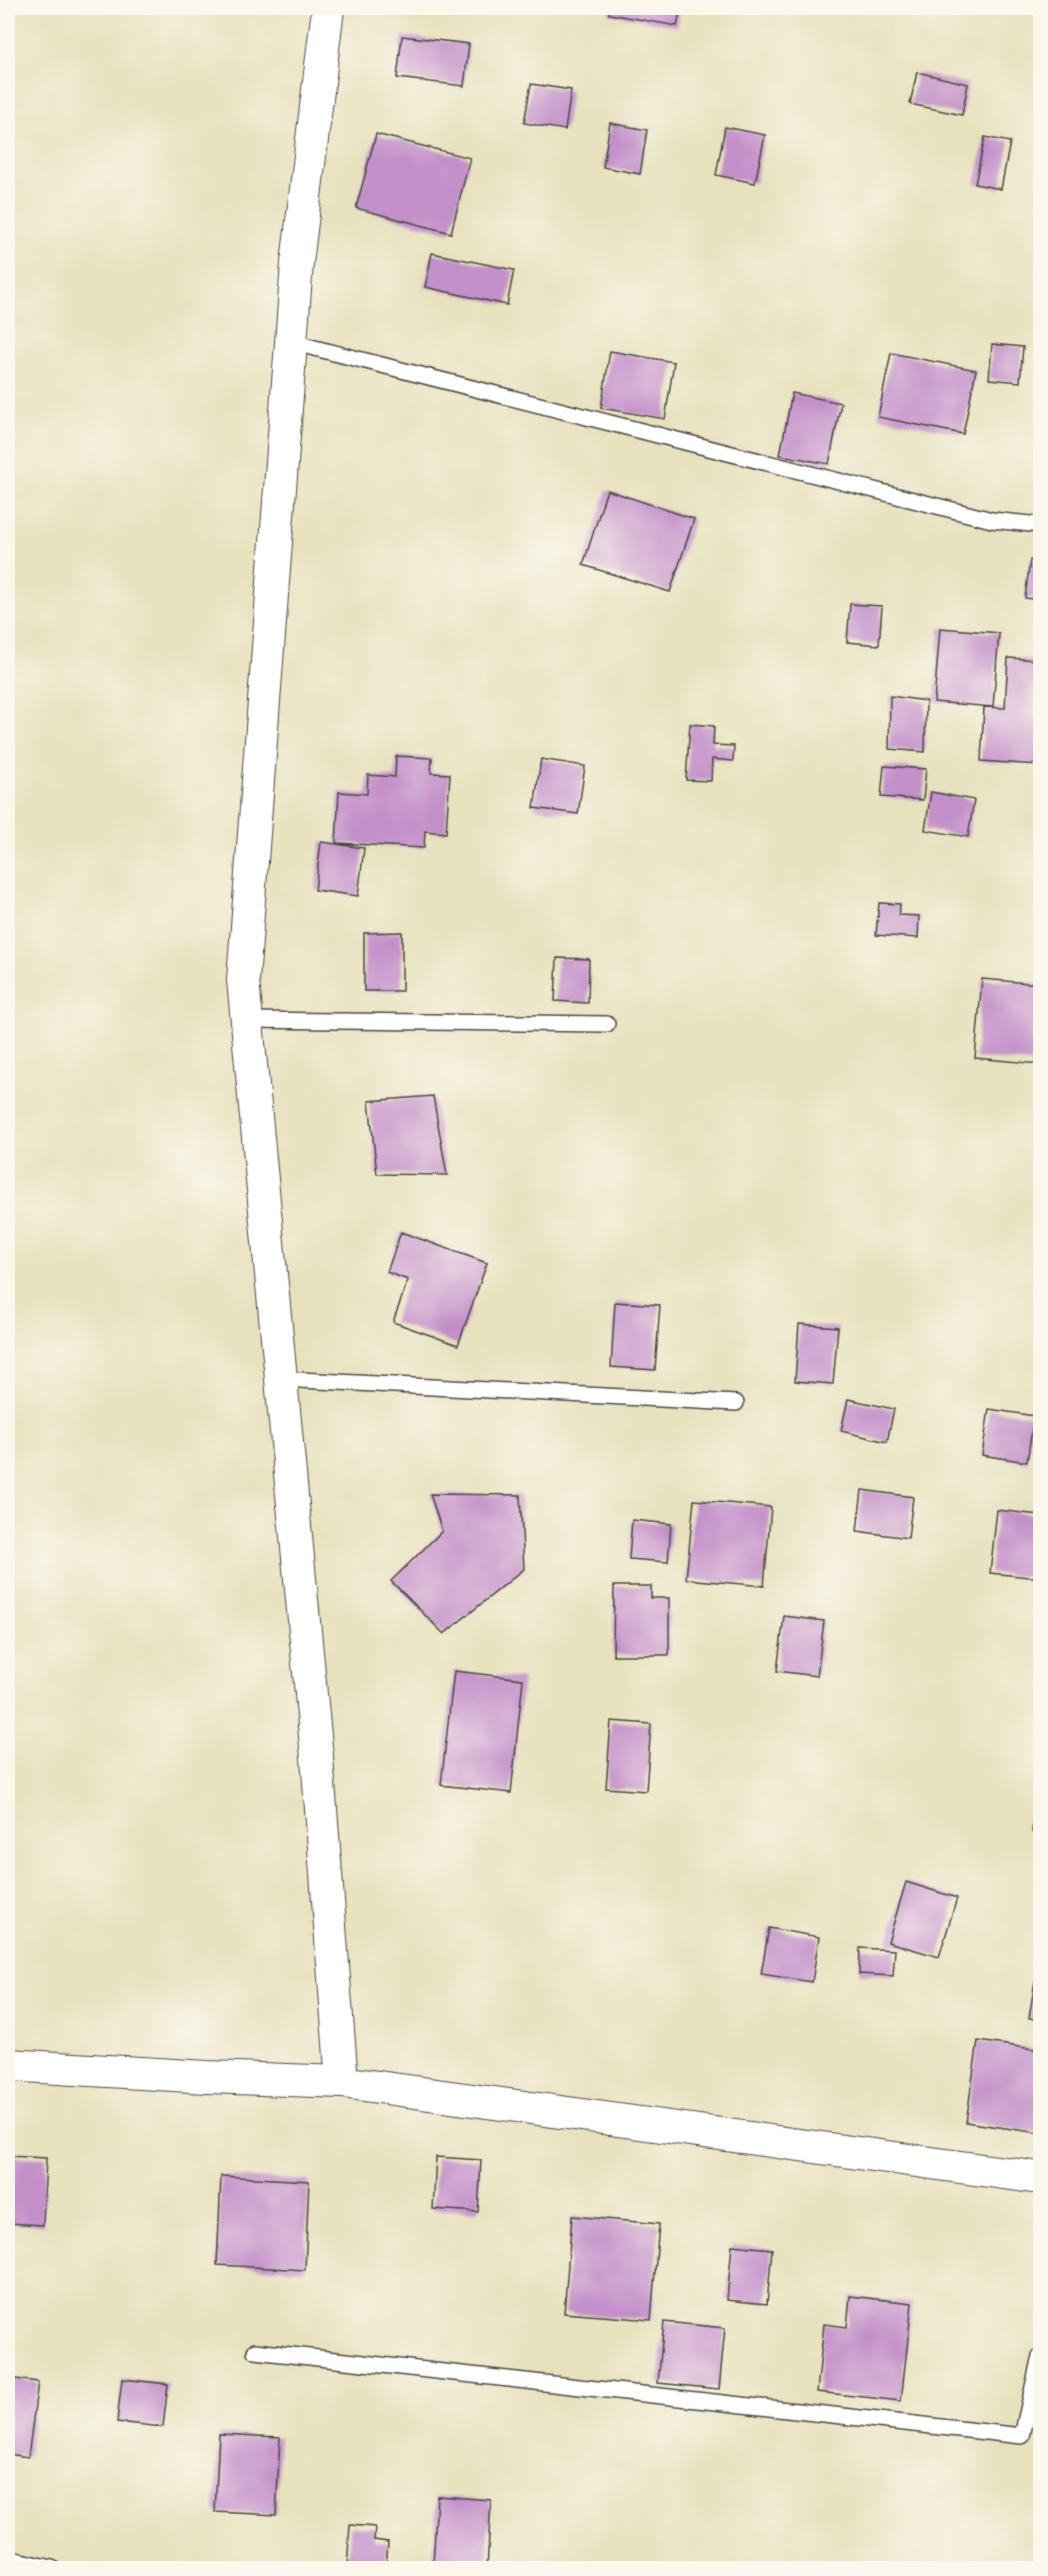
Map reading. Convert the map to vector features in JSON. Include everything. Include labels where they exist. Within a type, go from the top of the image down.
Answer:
[{"type":"street","points":[[328,8],[297,262],[243,980],[317,1757],[342,2082]]},
{"type":"street","points":[[8,2065],[207,2077],[342,2082],[1041,2178]]},
{"type":"lane","points":[[291,342],[992,520],[1041,525]]},
{"type":"lane","points":[[247,1020],[607,1024]]},
{"type":"lane","points":[[281,1379],[736,1402]]},
{"type":"lane","points":[[255,2351],[1022,2436],[1041,2356]]},
{"type":"lane","points":[[8,2558],[52,2568]]},
{"type":"building","points":[[610,8],[681,8],[677,26],[609,14]]},
{"type":"building","points":[[402,36],[469,44],[464,86],[397,78]]},
{"type":"building","points":[[917,72],[968,84],[962,115],[910,104]]},
{"type":"building","points":[[531,84],[571,90],[565,130],[524,123]]},
{"type":"building","points":[[610,123],[647,130],[640,174],[603,167]]},
{"type":"building","points":[[725,127],[765,135],[755,183],[716,175]]},
{"type":"building","points":[[376,134],[470,158],[451,233],[356,208]]},
{"type":"building","points":[[985,137],[1010,142],[1001,189],[975,184]]},
{"type":"building","points":[[432,253],[514,270],[507,305],[425,287]]},
{"type":"building","points":[[992,344],[1023,347],[1020,382],[989,379]]},
{"type":"building","points":[[610,351],[674,362],[665,419],[601,408]]},
{"type":"building","points":[[891,353],[976,370],[963,434],[878,417]]},
{"type":"building","points":[[792,393],[841,403],[829,464],[780,455]]},
{"type":"building","points":[[607,490],[694,519],[670,592],[583,565]]},
{"type":"building","points":[[1030,560],[1040,561],[1040,600],[1025,598]]},
{"type":"building","points":[[850,604],[882,606],[879,645],[847,642]]},
{"type":"building","points":[[940,628],[999,633],[993,707],[934,702]]},
{"type":"building","points":[[1008,658],[1040,660],[1040,765],[981,761],[984,707],[1005,708]]},
{"type":"building","points":[[890,696],[926,701],[925,752],[889,749]]},
{"type":"building","points":[[690,724],[714,726],[713,745],[734,746],[733,761],[712,759],[711,781],[686,780]]},
{"type":"building","points":[[396,756],[432,758],[431,773],[450,774],[446,833],[425,831],[424,848],[336,843],[339,792],[367,794],[368,775],[395,777]]},
{"type":"building","points":[[541,759],[585,766],[578,814],[534,808]]},
{"type":"building","points":[[884,766],[926,769],[923,800],[881,797]]},
{"type":"building","points":[[931,792],[974,800],[968,837],[925,830]]},
{"type":"building","points":[[321,842],[364,848],[358,896],[315,890]]},
{"type":"building","points":[[879,903],[900,904],[899,915],[919,916],[918,938],[876,935]]},
{"type":"building","points":[[402,932],[402,991],[364,991],[364,933]]},
{"type":"building","points":[[557,958],[589,959],[588,1003],[555,1001]]},
{"type":"building","points":[[982,979],[1040,984],[1040,1064],[975,1058]]},
{"type":"building","points":[[433,1096],[447,1175],[377,1174],[369,1101]]},
{"type":"building","points":[[401,1232],[487,1263],[458,1345],[393,1322],[408,1280],[387,1272]]},
{"type":"building","points":[[615,1302],[660,1305],[655,1370],[611,1367]]},
{"type":"building","points":[[799,1324],[838,1327],[833,1384],[795,1381]]},
{"type":"building","points":[[848,1399],[894,1409],[887,1442],[841,1431]]},
{"type":"building","points":[[989,1409],[1034,1416],[1027,1462],[982,1455]]},
{"type":"building","points":[[862,1490],[913,1497],[908,1538],[857,1531]]},
{"type":"building","points":[[430,1494],[520,1495],[524,1569],[444,1634],[391,1581],[442,1531]]},
{"type":"building","points":[[694,1500],[771,1507],[764,1586],[686,1579]]},
{"type":"building","points":[[997,1510],[1040,1515],[1040,1578],[990,1573]]},
{"type":"building","points":[[632,1520],[671,1524],[668,1562],[629,1559]]},
{"type":"building","points":[[614,1586],[651,1586],[651,1598],[669,1598],[669,1655],[613,1655]]},
{"type":"building","points":[[784,1616],[824,1621],[817,1676],[777,1671]]},
{"type":"building","points":[[454,1671],[523,1679],[511,1793],[441,1785]]},
{"type":"building","points":[[611,1721],[651,1724],[646,1791],[606,1788]]},
{"type":"building","points":[[1038,1777],[1040,1777],[1040,1832],[1032,1832]]},
{"type":"building","points":[[906,1882],[957,1898],[939,1957],[888,1942]]},
{"type":"building","points":[[769,1928],[819,1937],[812,1982],[761,1974]]},
{"type":"building","points":[[860,1948],[895,1950],[893,1976],[859,1974]]},
{"type":"building","points":[[1035,1981],[1040,1982],[1040,2020],[1029,2018]]},
{"type":"building","points":[[978,2041],[1040,2050],[1038,2133],[966,2122]]},
{"type":"building","points":[[8,2156],[46,2158],[43,2225],[8,2223]]},
{"type":"building","points":[[436,2157],[481,2160],[478,2212],[433,2209]]},
{"type":"building","points":[[221,2176],[309,2181],[305,2270],[217,2265]]},
{"type":"building","points":[[572,2216],[659,2224],[651,2320],[564,2313]]},
{"type":"building","points":[[732,2245],[772,2249],[767,2304],[727,2300]]},
{"type":"building","points":[[850,2296],[912,2303],[901,2401],[817,2392],[824,2324],[847,2327]]},
{"type":"building","points":[[664,2322],[725,2328],[719,2389],[658,2383]]},
{"type":"building","points":[[8,2378],[38,2382],[28,2457],[8,2454]]},
{"type":"building","points":[[122,2379],[168,2384],[163,2427],[117,2422]]},
{"type":"building","points":[[219,2434],[280,2437],[276,2515],[215,2512]]},
{"type":"building","points":[[437,2496],[491,2500],[487,2568],[433,2566]]},
{"type":"building","points":[[350,2525],[375,2527],[374,2540],[388,2542],[386,2568],[347,2568]]}]
